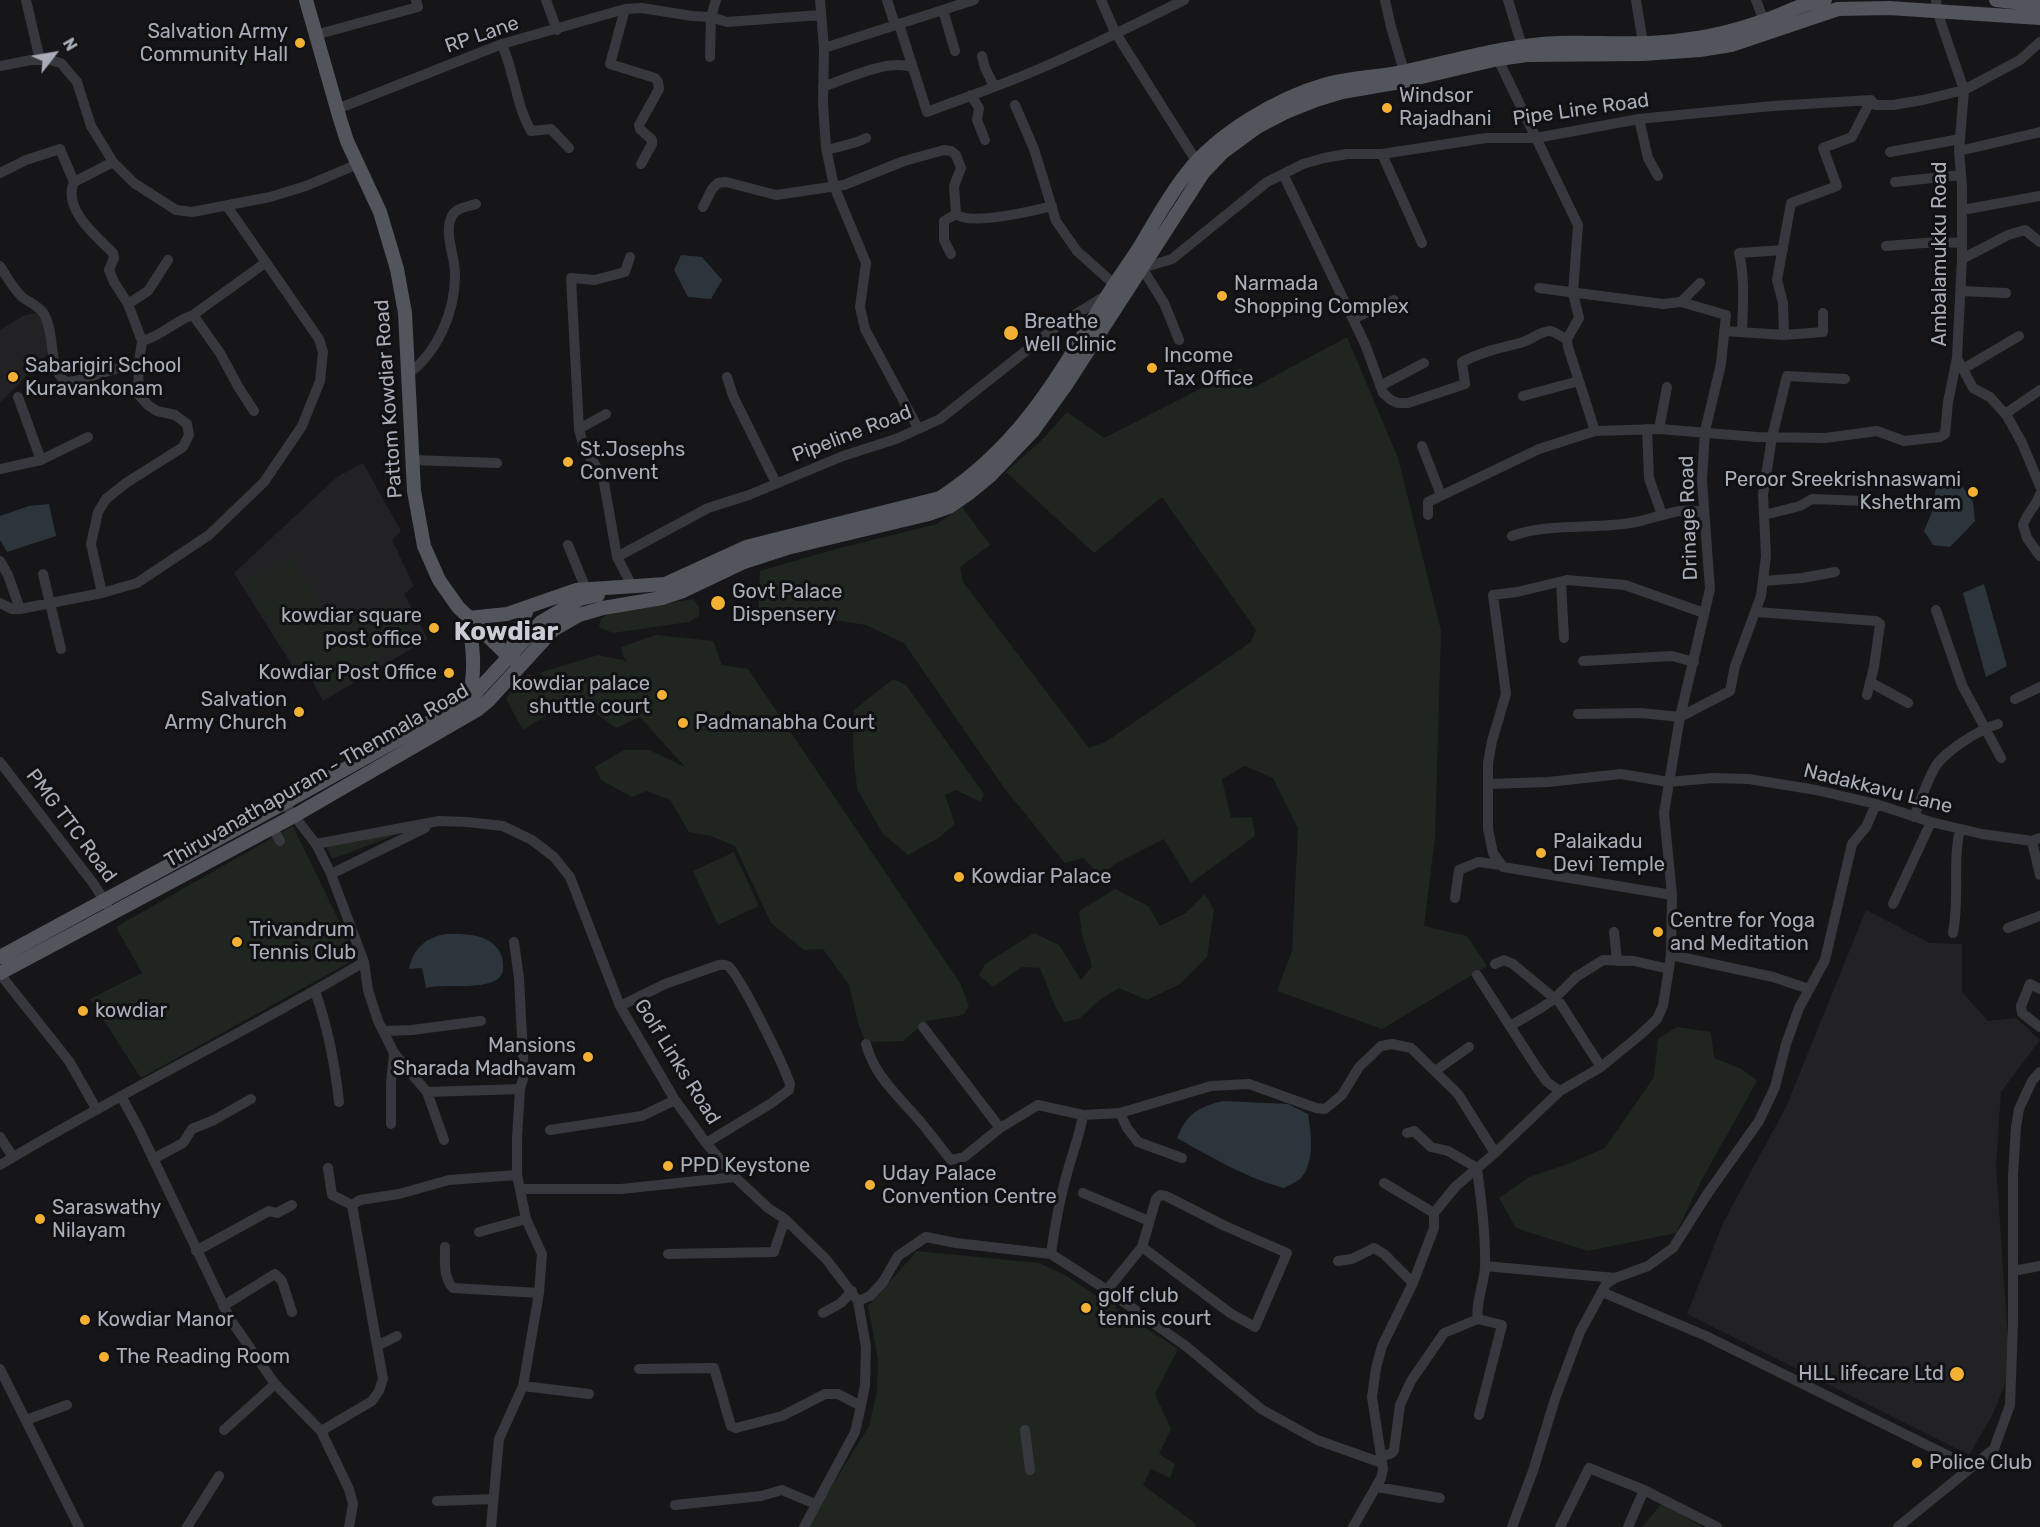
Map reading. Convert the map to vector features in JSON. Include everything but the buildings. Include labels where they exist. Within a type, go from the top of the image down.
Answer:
[{"type":"main road","name":"Pattom Kowdiar Road","points":[[306,0],[337,109],[358,164],[380,212],[397,269],[405,313],[414,492],[424,546],[439,580],[458,607],[508,656],[522,664]]},
{"type":"main road","points":[[1996,0],[2040,4]]},
{"type":"main road","points":[[1496,55],[1522,46],[1558,43],[1643,43],[1712,36],[1764,21],[1795,7],[1818,1]]},
{"type":"main road","name":"Thiruvanathapuram - Thenmala Road","points":[[0,974],[294,816],[477,710],[489,700],[553,630],[579,615],[603,608],[662,598],[683,591],[744,562],[949,507],[991,475],[1033,431],[1066,385],[1113,295],[1171,220],[1200,167],[1257,127],[1286,112],[1342,92],[1496,55],[1643,54],[1700,50],[1731,45],[1838,9],[1937,5],[2040,18]]},
{"type":"main road","points":[[469,700],[474,678],[474,650],[468,618],[493,617],[528,607],[563,593],[586,589],[665,584],[746,547],[940,498],[983,467],[1018,431],[1136,265]]},
{"type":"main road","points":[[2,952],[104,901],[469,700],[541,622],[580,599],[632,586]]},
{"type":"main road","points":[[508,656],[528,607]]},
{"type":"street","points":[[26,0],[40,60]]},
{"type":"street","points":[[315,35],[418,7],[416,0]]},
{"type":"street","points":[[546,0],[557,30]]},
{"type":"street","points":[[710,57],[711,16],[716,0]]},
{"type":"street","points":[[820,0],[824,48],[826,150],[834,186],[866,263],[860,307],[865,329],[918,428]]},
{"type":"street","points":[[887,0],[927,112],[1036,70],[1184,0]]},
{"type":"street","points":[[824,48],[974,0]]},
{"type":"street","points":[[1101,0],[1115,32],[1200,167]]},
{"type":"street","points":[[1385,0],[1406,76]]},
{"type":"street","points":[[1508,0],[1522,46]]},
{"type":"street","points":[[1636,0],[1643,43]]},
{"type":"street","points":[[1756,0],[1764,21]]},
{"type":"street","name":"Ambalamukku Road","points":[[1937,5],[1965,90],[1959,151],[1962,259],[1957,358],[1973,388],[1990,397],[2005,414],[2036,470],[2040,486]]},
{"type":"street","name":"RP Lane","points":[[337,109],[502,44],[625,9],[642,8],[692,16],[711,16],[727,22],[820,15]]},
{"type":"street","points":[[625,9],[610,64],[655,78],[659,89],[639,125],[640,129],[652,140],[641,164]]},
{"type":"street","points":[[944,10],[955,51]]},
{"type":"street","name":"Pipe Line Road","points":[[1136,265],[1172,259],[1267,182],[1303,164],[1324,158],[1347,154],[1382,154],[1486,138],[1536,138],[1639,119],[1773,106],[1871,100],[1875,105],[1893,105],[1965,90],[2020,60],[2040,42]]},
{"type":"street","points":[[502,44],[512,72],[516,98],[531,131],[551,129],[569,148]]},
{"type":"street","points":[[1496,55],[1570,203],[1578,225],[1573,293],[1579,318],[1567,339],[1594,430]]},
{"type":"street","points":[[982,56],[994,86]]},
{"type":"street","points":[[0,66],[40,60],[61,63],[77,82],[91,126],[113,162],[134,183],[176,210],[192,212],[227,206],[306,186],[358,164]]},
{"type":"street","points":[[823,87],[861,73],[901,64],[912,67]]},
{"type":"street","points":[[972,95],[979,108],[977,120],[985,140]]},
{"type":"street","points":[[1784,335],[1783,303],[1777,280],[1791,203],[1836,186],[1823,148],[1852,137],[1871,100]]},
{"type":"street","points":[[1015,105],[1034,150],[1056,221],[1064,235],[1113,295]]},
{"type":"street","points":[[1639,119],[1648,158],[1658,176]]},
{"type":"street","points":[[1959,151],[2040,132]]},
{"type":"street","points":[[826,150],[866,138]]},
{"type":"street","points":[[1890,152],[1960,139]]},
{"type":"street","points":[[0,173],[26,160],[60,148],[74,182],[71,191],[80,218],[93,235],[113,254],[114,258],[109,270],[128,304],[142,341],[138,394],[157,411],[174,414],[187,424],[189,435],[183,447],[126,483],[106,499],[98,512],[91,544],[102,593]]},
{"type":"street","points":[[703,207],[712,189],[718,183],[726,182],[776,195],[851,184],[904,161],[944,150],[956,155],[961,168],[954,186],[956,214],[960,218],[977,219],[1020,214],[1052,206]]},
{"type":"street","points":[[1382,154],[1422,243]]},
{"type":"street","points":[[74,182],[113,162]]},
{"type":"street","points":[[1283,174],[1365,344],[1383,393],[1391,400],[1408,403],[1465,384],[1462,362],[1477,354],[1521,343],[1546,331],[1553,331],[1567,339]]},
{"type":"street","points":[[1895,182],[1961,175]]},
{"type":"street","points":[[1962,210],[2040,196]]},
{"type":"street","points":[[408,374],[419,366],[440,337],[452,302],[455,276],[450,232],[452,214],[458,209],[476,204]]},
{"type":"street","points":[[0,603],[12,609],[20,609],[102,593],[137,583],[209,535],[264,482],[302,426],[320,381],[323,352],[318,339],[227,206]]},
{"type":"street","points":[[951,254],[944,240],[944,221],[956,214]]},
{"type":"street","points":[[1962,259],[2008,235],[2025,230],[2040,242]]},
{"type":"street","points":[[1886,246],[1936,242],[1962,243]]},
{"type":"street","points":[[1742,331],[1742,264],[1739,253],[1783,250]]},
{"type":"street","points":[[630,257],[625,272],[595,280],[571,278],[579,429],[584,448],[603,477],[617,557],[632,586]]},
{"type":"street","points":[[128,304],[148,291],[168,260]]},
{"type":"street","points":[[142,341],[170,329],[193,315],[265,263]]},
{"type":"street","points":[[1136,265],[1164,303],[1179,340]]},
{"type":"street","points":[[1,271],[23,298],[37,305],[44,314],[55,365],[65,382],[139,362]]},
{"type":"street","points":[[1539,288],[1663,304],[1681,302],[1700,283]]},
{"type":"street","points":[[1960,291],[2006,293]]},
{"type":"street","name":"Pipeline Road","points":[[617,557],[708,508],[749,495],[843,456],[896,439],[940,419],[1061,323],[1113,295]]},
{"type":"street","points":[[1353,319],[1394,300]]},
{"type":"street","name":"Drinage Road","points":[[1434,1213],[1456,1186],[1495,1153],[1560,1091],[1601,1067],[1657,1019],[1663,1006],[1671,955],[1672,895],[1664,813],[1680,717],[1710,589],[1702,480],[1705,431],[1721,364],[1726,315],[1681,302]]},
{"type":"street","points":[[1724,330],[1784,335],[1823,332],[1823,313]]},
{"type":"street","points":[[193,315],[220,353],[254,411]]},
{"type":"street","points":[[1963,369],[2019,336]]},
{"type":"street","points":[[1428,515],[1428,502],[1441,495],[1462,488],[1539,449],[1594,430],[1659,429],[1772,437],[1825,438],[1877,431],[1904,441],[1940,437],[1945,434],[1948,402],[1957,358]]},
{"type":"street","points":[[1380,386],[1424,363]]},
{"type":"street","points":[[1578,714],[1641,713],[1680,717],[1730,691],[1736,666],[1757,612],[1763,581],[1766,556],[1763,495],[1772,437],[1787,376],[1845,379]]},
{"type":"street","points":[[727,377],[733,396],[776,483]]},
{"type":"street","points":[[1523,396],[1579,381]]},
{"type":"street","points":[[1659,429],[1667,387]]},
{"type":"street","points":[[2005,414],[2040,390]]},
{"type":"street","points":[[18,396],[41,460]]},
{"type":"street","points":[[579,429],[606,414]]},
{"type":"street","points":[[1647,429],[1649,478],[1662,515]]},
{"type":"street","points":[[0,469],[41,460],[88,437]]},
{"type":"street","points":[[1422,446],[1441,495]]},
{"type":"street","points":[[412,460],[496,463]]},
{"type":"street","points":[[2040,494],[2023,525],[2027,538],[2040,556]]},
{"type":"street","points":[[1764,515],[1800,506],[1812,499],[1866,501]]},
{"type":"street","points":[[1512,536],[1526,531],[1606,526],[1697,510],[1704,513]]},
{"type":"street","points":[[568,545],[586,589]]},
{"type":"street","points":[[0,561],[8,574],[20,609]]},
{"type":"street","points":[[1763,581],[1802,578],[1835,572]]},
{"type":"street","points":[[43,574],[61,649]]},
{"type":"street","points":[[1501,865],[1493,853],[1488,829],[1488,763],[1506,694],[1493,595],[1517,592],[1567,580],[1625,585],[1704,613]]},
{"type":"street","points":[[1561,582],[1564,638]]},
{"type":"street","points":[[1936,610],[1962,686],[2001,758]]},
{"type":"street","points":[[1757,612],[1876,621],[1880,624],[1866,695]]},
{"type":"street","points":[[1583,661],[1672,656],[1694,662]]},
{"type":"street","points":[[1870,682],[1908,704]]},
{"type":"street","points":[[2015,699],[2040,687]]},
{"type":"street","points":[[1914,817],[1935,767],[1952,751],[1985,728],[1998,724]]},
{"type":"street","name":"PMG TTC Road","points":[[0,762],[93,883],[112,913]]},
{"type":"street","name":"Nadakkavu Lane","points":[[1488,784],[1548,782],[1621,774],[1669,782],[1713,778],[1749,779],[1816,790],[1876,804],[1960,829],[2036,839]]},
{"type":"street","points":[[284,803],[316,844],[331,874],[364,962],[369,990],[383,1031],[394,1053],[427,1092],[444,1140]]},
{"type":"street","points":[[1512,1527],[1580,1332],[1606,1284],[1615,1278],[1648,1266],[1673,1248],[1708,1193],[1759,1121],[1775,1087],[1786,1044],[1799,1008],[1825,960],[1852,844],[1866,826],[1876,804]]},
{"type":"street","points":[[331,874],[439,821]]},
{"type":"street","name":"Golf Links Road","points":[[316,844],[439,821],[503,826],[532,840],[554,857],[570,877],[620,1006],[675,1100],[706,1143],[735,1177],[768,1208],[785,1219],[826,1259],[855,1296],[866,1347],[861,1406],[855,1432],[804,1527]]},
{"type":"street","points":[[1893,904],[1931,822]]},
{"type":"street","points":[[272,827],[280,841]]},
{"type":"street","points":[[1953,933],[1958,896],[1956,854],[1960,829]]},
{"type":"street","points":[[2036,839],[2040,875]]},
{"type":"street","points":[[1455,898],[1459,870],[1478,862],[1672,895]]},
{"type":"street","points":[[2008,928],[2040,916]]},
{"type":"street","points":[[1614,932],[1617,961]]},
{"type":"street","points":[[491,1527],[499,1439],[524,1386],[539,1293],[542,1254],[526,1219],[518,1175],[517,1138],[520,1089],[524,1075],[514,942]]},
{"type":"street","points":[[1671,955],[1773,977],[1809,989]]},
{"type":"street","points":[[1495,964],[1504,960],[1513,964],[1555,998],[1601,1067]]},
{"type":"street","points":[[1510,1026],[1555,998],[1576,977],[1604,960],[1634,961],[1669,969]]},
{"type":"street","points":[[0,1165],[364,962]]},
{"type":"street","points":[[620,1006],[665,984],[719,965],[724,964],[729,967],[753,1007],[790,1084],[789,1090],[770,1104],[706,1143]]},
{"type":"street","points":[[0,974],[69,1061],[97,1110]]},
{"type":"street","points":[[1477,975],[1546,1082],[1560,1091]]},
{"type":"street","points":[[2040,988],[2030,984],[2021,1006],[2022,1013],[2040,1027]]},
{"type":"street","points":[[315,991],[326,1022],[336,1070],[339,1102]]},
{"type":"street","points":[[383,1031],[412,1030],[481,1021]]},
{"type":"street","points":[[923,1028],[1000,1128]]},
{"type":"street","points":[[866,1044],[869,1056],[881,1078],[951,1160],[964,1157],[1000,1128],[1038,1106],[1083,1115],[1120,1113],[1211,1086],[1249,1084],[1316,1108],[1325,1109],[1342,1095],[1359,1067],[1371,1053],[1381,1046],[1392,1044],[1411,1048],[1458,1094],[1495,1153]]},
{"type":"street","points":[[1435,1071],[1469,1047]]},
{"type":"street","points":[[391,1124],[394,1053]]},
{"type":"street","points":[[1898,1527],[1994,1449],[2010,1405],[2013,1175],[2016,1127],[2019,1109],[2032,1081],[2040,1072]]},
{"type":"street","points":[[427,1092],[520,1089]]},
{"type":"street","points":[[121,1096],[223,1306],[258,1362],[275,1384],[321,1431],[349,1489],[353,1504],[349,1527]]},
{"type":"street","points":[[153,1159],[183,1143],[192,1129],[252,1099]]},
{"type":"street","points":[[550,1130],[642,1116],[675,1100]]},
{"type":"street","points":[[1120,1113],[1127,1128],[1138,1142],[1182,1158]]},
{"type":"street","points":[[1051,1254],[1056,1218],[1081,1130],[1083,1115]]},
{"type":"street","points":[[1407,1133],[1414,1131],[1431,1147],[1448,1151],[1477,1168],[1484,1222],[1485,1266],[1478,1319]]},
{"type":"street","points":[[0,1137],[12,1157]]},
{"type":"street","points":[[328,1168],[332,1195],[352,1205]]},
{"type":"street","points":[[352,1205],[360,1200],[399,1194],[449,1180],[518,1175]]},
{"type":"street","points":[[520,1189],[621,1189],[735,1177]]},
{"type":"street","points":[[1353,1527],[1382,1478],[1372,1397],[1376,1368],[1382,1346],[1413,1283],[1434,1228],[1434,1213],[1384,1183]]},
{"type":"street","points":[[1083,1193],[1149,1221]]},
{"type":"street","points":[[1107,1290],[1142,1247],[1156,1200],[1160,1195],[1287,1253],[1255,1327],[1230,1313],[1142,1247]]},
{"type":"street","points":[[196,1251],[269,1211],[277,1213],[292,1205]]},
{"type":"street","points":[[321,1431],[372,1401],[383,1379],[352,1205]]},
{"type":"street","points":[[479,1232],[526,1219]]},
{"type":"street","points":[[668,1254],[774,1252],[785,1219]]},
{"type":"street","points":[[823,1313],[855,1296],[870,1296],[883,1282],[898,1256],[926,1237],[956,1243],[1051,1254],[1107,1290],[1187,1347],[1261,1409],[1317,1440],[1381,1460],[1392,1454],[1394,1450],[1400,1405],[1411,1380],[1444,1333],[1478,1319],[1502,1325],[1479,1416]]},
{"type":"street","points":[[446,1247],[445,1263],[448,1282],[453,1288],[539,1293]]},
{"type":"street","points":[[1338,1261],[1352,1258],[1374,1248],[1384,1254],[1413,1283]]},
{"type":"street","points":[[1485,1266],[1615,1278]]},
{"type":"street","points":[[2013,1271],[2040,1266]]},
{"type":"street","points":[[223,1306],[275,1274],[282,1281],[292,1312]]},
{"type":"street","points":[[1602,1292],[1706,1336],[1971,1467]]},
{"type":"street","points":[[377,1346],[397,1336]]},
{"type":"street","points":[[639,1369],[714,1368],[731,1426],[736,1428],[782,1416],[825,1394],[838,1394],[861,1406]]},
{"type":"street","points":[[0,1369],[79,1527]]},
{"type":"street","points":[[224,1430],[275,1384]]},
{"type":"street","points":[[524,1386],[589,1394]]},
{"type":"street","points":[[26,1420],[67,1405]]},
{"type":"street","points":[[1025,1430],[1030,1470]]},
{"type":"street","points":[[1560,1527],[1589,1468],[1644,1490],[1717,1527]]},
{"type":"street","points":[[187,1527],[219,1476]]},
{"type":"street","points":[[1377,1487],[1440,1498]]},
{"type":"street","points":[[675,1505],[761,1496],[783,1490],[815,1504]]},
{"type":"street","points":[[1628,1527],[1644,1490]]},
{"type":"street","points":[[437,1502],[493,1498]]},
{"type":"shaded area","points":[[681,255],[702,257],[722,280],[711,299],[688,297],[674,270]]},
{"type":"shaded area","name":"Sabarigiri School Kuravankonam","points":[[45,311],[51,351],[0,403],[0,330],[23,316]]},
{"type":"shaded area","points":[[1347,337],[1398,458],[1441,631],[1435,837],[1424,926],[1467,936],[1487,966],[1382,1029],[1277,991],[1292,951],[1298,828],[1273,778],[1245,766],[1222,779],[1231,818],[1252,817],[1255,836],[1191,883],[1164,839],[1115,864],[1101,876],[1083,858],[1065,863],[1005,789],[904,643],[866,625],[796,614],[758,619],[760,571],[937,524],[962,507],[990,545],[960,567],[963,582],[1089,748],[1107,741],[1251,642],[1256,630],[1162,497],[1094,553],[1006,472],[1041,441],[1067,412],[1104,438],[1241,368],[1253,388]]},
{"type":"shaded area","points":[[363,463],[401,531],[392,540],[414,586],[404,594],[428,639],[323,701],[304,667],[295,670],[234,573],[337,477]]},
{"type":"shaded area","points":[[1943,477],[1956,477],[1973,502],[1975,521],[1950,547],[1933,545],[1924,531],[1932,512],[1936,487]]},
{"type":"shaded area","points":[[49,504],[56,536],[7,552],[0,540],[0,516],[29,506]]},
{"type":"shaded area","points":[[290,556],[337,630],[390,605],[408,638],[324,694],[303,663],[295,664],[245,583]]},
{"type":"shaded area","points":[[1984,584],[2007,666],[1986,677],[1963,593]]},
{"type":"shaded area","points":[[693,599],[699,607],[699,616],[689,622],[613,633],[599,627],[601,618],[611,613]]},
{"type":"shaded area","points":[[656,635],[713,641],[722,665],[748,669],[960,983],[969,1006],[963,1015],[927,1021],[903,1041],[865,1042],[849,985],[823,949],[804,950],[771,923],[735,846],[711,836],[689,832],[670,800],[647,791],[632,797],[601,780],[595,767],[624,750],[649,750],[685,767],[640,717],[616,728],[575,698],[523,730],[506,699],[520,680],[529,674],[547,685],[551,681],[539,673],[598,655],[627,661],[621,647]]},
{"type":"shaded area","points":[[893,679],[906,685],[984,794],[981,802],[956,790],[945,795],[955,824],[940,837],[908,855],[883,834],[857,789],[853,747],[854,710]]},
{"type":"shaded area","name":"Trivandrum Tennis Club","points":[[293,826],[357,958],[141,1078],[90,999],[142,973],[116,927]]},
{"type":"shaded area","points":[[400,833],[333,859],[326,847]]},
{"type":"shaded area","points":[[734,852],[759,906],[718,925],[693,871]]},
{"type":"shaded area","points":[[1115,889],[1148,906],[1160,926],[1186,913],[1205,894],[1214,910],[1207,957],[1180,984],[1147,1000],[1119,988],[1098,1001],[1079,1019],[1064,1022],[1040,968],[1022,967],[993,987],[979,975],[985,964],[1034,933],[1059,945],[1081,980],[1092,966],[1082,935],[1079,911]]},
{"type":"shaded area","points":[[1866,910],[1930,943],[1962,944],[1962,992],[1988,1021],[2016,1018],[2040,1040],[2001,1092],[1996,1165],[2010,1371],[1993,1414],[1969,1455],[1687,1314],[1724,1221],[1786,1107]]},
{"type":"shaded area","points":[[446,934],[481,937],[493,944],[502,957],[501,975],[495,981],[485,984],[426,988],[422,968],[409,969],[411,962],[417,950],[427,941]]},
{"type":"shaded area","points":[[1677,1027],[1711,1032],[1714,1058],[1742,1069],[1757,1081],[1700,1183],[1676,1233],[1588,1251],[1516,1228],[1499,1198],[1529,1177],[1571,1163],[1605,1148],[1654,1077],[1658,1039]]},
{"type":"shaded area","points":[[1223,1101],[1288,1104],[1308,1114],[1311,1139],[1310,1156],[1301,1178],[1284,1188],[1270,1184],[1229,1166],[1177,1138],[1189,1117],[1199,1109]]},
{"type":"shaded area","points":[[917,1251],[1039,1263],[1065,1275],[1095,1295],[1116,1303],[1115,1308],[1178,1349],[1155,1394],[1171,1429],[1159,1454],[1175,1464],[1170,1478],[1151,1469],[1143,1485],[1196,1524],[1195,1527],[810,1527],[811,1520],[869,1426],[877,1392],[878,1360],[868,1306]]},
{"type":"shaded area","points":[[1662,1503],[1702,1527],[1642,1527]]},
{"type":"place","name":"Salvation Army Community Hall","points":[[300,43]]},
{"type":"place","name":"Windsor Rajadhani","points":[[1387,108]]},
{"type":"place","name":"Narmada Shopping Complex","points":[[1222,296]]},
{"type":"place","name":"Breathe Well Clinic","points":[[1011,333]]},
{"type":"place","name":"Income Tax Office","points":[[1152,368]]},
{"type":"place","name":"Sabarigiri School Kuravankonam","points":[[13,377]]},
{"type":"place","name":"St.Josephs Convent","points":[[568,462]]},
{"type":"place","name":"Peroor Sreekrishnaswami Kshethram","points":[[1973,492]]},
{"type":"place","name":"Govt Palace Dispensery","points":[[718,603]]},
{"type":"place","name":"kowdiar square post office","points":[[434,628]]},
{"type":"place","name":"Kowdiar Post Office","points":[[449,673]]},
{"type":"place","name":"kowdiar palace shuttle court","points":[[662,695]]},
{"type":"place","name":"Salvation Army Church","points":[[299,712]]},
{"type":"place","name":"Padmanabha Court","points":[[683,723]]},
{"type":"place","name":"Palaikadu Devi Temple","points":[[1541,853]]},
{"type":"place","name":"Kowdiar Palace","points":[[959,877]]},
{"type":"place","name":"Centre for Yoga and Meditation","points":[[1658,932]]},
{"type":"place","name":"Trivandrum Tennis Club","points":[[237,942]]},
{"type":"place","name":"kowdiar","points":[[83,1011]]},
{"type":"place","name":"Mansions Sharada Madhavam","points":[[588,1057]]},
{"type":"place","name":"PPD Keystone","points":[[668,1166]]},
{"type":"place","name":"Uday Palace Convention Centre","points":[[870,1185]]},
{"type":"place","name":"Saraswathy Nilayam","points":[[40,1219]]},
{"type":"place","name":"golf club tennis court","points":[[1086,1308]]},
{"type":"place","name":"Kowdiar Manor","points":[[85,1320]]},
{"type":"place","name":"The Reading Room","points":[[104,1357]]},
{"type":"place","name":"HLL lifecare Ltd","points":[[1957,1374]]},
{"type":"place","name":"Police Club","points":[[1917,1463]]},
{"type":"district","name":"Kowdiar","points":[[506,632]]}]
